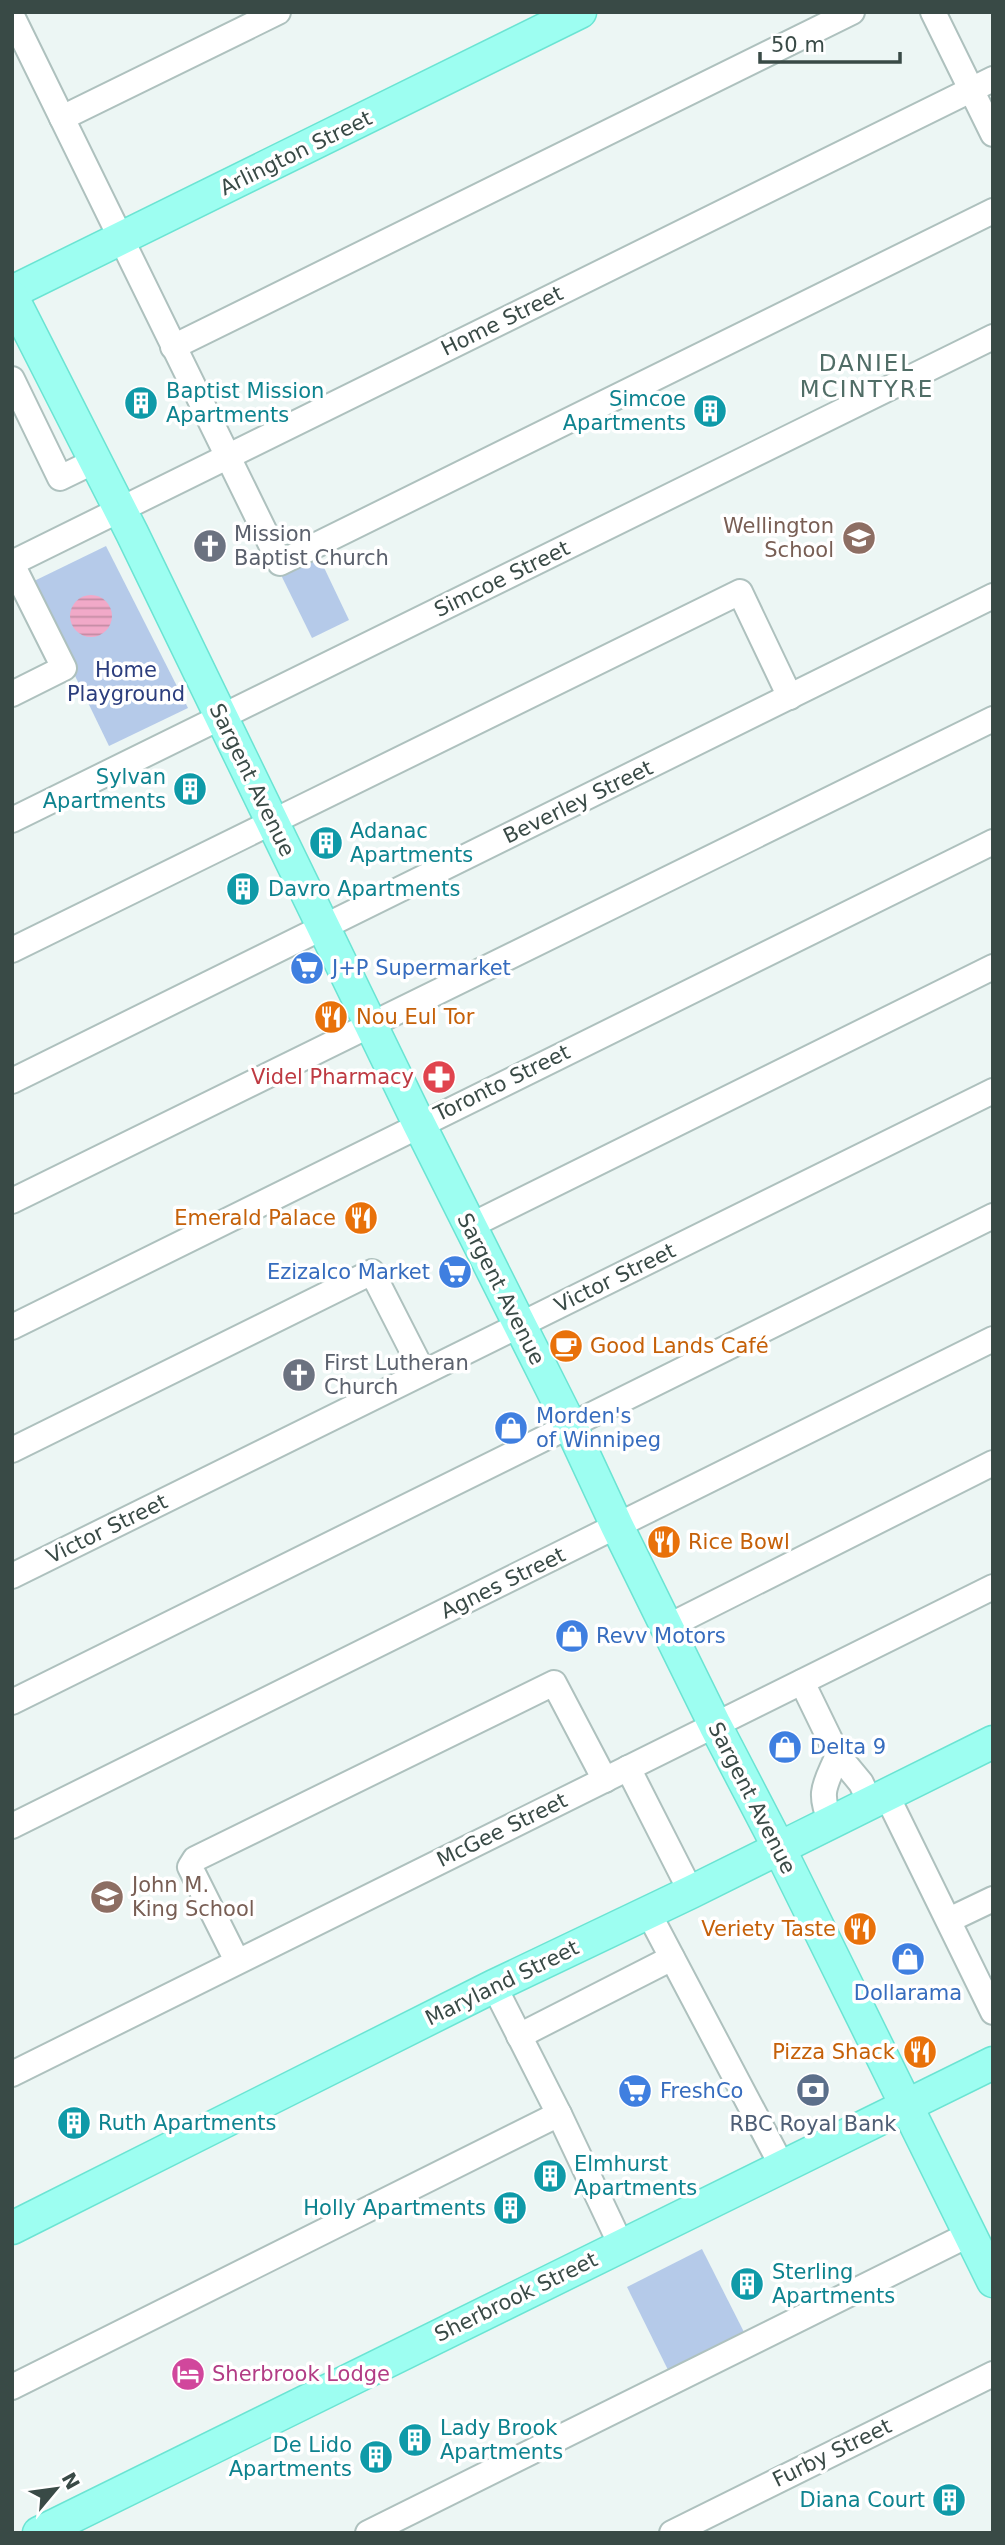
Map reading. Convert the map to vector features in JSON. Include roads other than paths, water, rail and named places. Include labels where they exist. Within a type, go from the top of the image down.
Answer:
[{"type":"main road","name":"Arlington Street","points":[[12,294],[580,12]]},
{"type":"main road","name":"Sargent Avenue","points":[[12,294],[23,343],[95,461],[120,510],[715,1725],[779,1848],[993,2281]]},
{"type":"main road","name":"Maryland Street","points":[[12,2228],[494,1986],[993,1742]]},
{"type":"main road","name":"Sherbrook Street","points":[[39,2533],[993,2063]]},
{"type":"street","points":[[62,118],[278,12]]},
{"type":"street","points":[[173,347],[852,12]]},
{"type":"street","points":[[933,12],[982,85],[993,134]]},
{"type":"street","points":[[12,16],[280,563],[993,211]]},
{"type":"street","name":"Home Street","points":[[12,564],[982,85]]},
{"type":"street","name":"Simcoe Street","points":[[12,820],[993,337]]},
{"type":"street","points":[[12,379],[61,478],[95,461]]},
{"type":"street","points":[[12,564],[64,668],[12,694]]},
{"type":"street","points":[[12,950],[740,592],[790,697]]},
{"type":"street","name":"Beverley Street","points":[[12,1081],[993,596]]},
{"type":"street","points":[[12,1201],[993,719]]},
{"type":"street","name":"Toronto Street","points":[[12,1327],[993,842]]},
{"type":"street","points":[[470,1226],[993,967]]},
{"type":"street","name":"Victor Street","points":[[12,1576],[993,1091]]},
{"type":"street","points":[[12,1702],[993,1216]]},
{"type":"street","points":[[12,1450],[372,1272],[423,1372]]},
{"type":"street","name":"Agnes Street","points":[[12,1826],[993,1339]]},
{"type":"street","points":[[667,1626],[993,1464]]},
{"type":"street","name":"McGee Street","points":[[12,2074],[993,1587]]},
{"type":"street","points":[[802,1682],[838,1755],[878,1798],[949,1920],[993,2012]]},
{"type":"street","points":[[237,1961],[190,1867],[195,1859],[554,1683],[605,1780]]},
{"type":"street","points":[[831,1822],[822,1803],[822,1793],[838,1755]]},
{"type":"street","points":[[628,1768],[691,1892]]},
{"type":"street","points":[[949,1920],[993,1899]]},
{"type":"street","points":[[648,1912],[782,2166]]},
{"type":"street","points":[[519,2036],[672,1958]]},
{"type":"street","points":[[494,1986],[621,2245]]},
{"type":"street","points":[[12,2387],[559,2115]]},
{"type":"street","points":[[368,2533],[970,2234]]},
{"type":"street","name":"Furby Street","points":[[672,2533],[993,2374]]},
{"type":"place","name":"Baptist Mission Apartments","points":[[141,403]]},
{"type":"place","name":"Simcoe Apartments","points":[[710,411]]},
{"type":"place","name":"Wellington School","points":[[859,538]]},
{"type":"place","name":"Mission Baptist Church","points":[[210,546]]},
{"type":"place","name":"Sylvan Apartments","points":[[190,789]]},
{"type":"place","name":"Adanac Apartments","points":[[326,843]]},
{"type":"place","name":"Davro Apartments","points":[[243,889]]},
{"type":"place","name":"J+P Supermarket","points":[[307,968]]},
{"type":"place","name":"Nou Eul Tor","points":[[331,1017]]},
{"type":"place","name":"Videl Pharmacy","points":[[439,1077]]},
{"type":"place","name":"Emerald Palace","points":[[361,1218]]},
{"type":"place","name":"Ezizalco Market","points":[[455,1272]]},
{"type":"place","name":"Good Lands Café","points":[[566,1346]]},
{"type":"place","name":"First Lutheran Church","points":[[299,1375]]},
{"type":"place","name":"Morden's of Winnipeg","points":[[511,1428]]},
{"type":"place","name":"Rice Bowl","points":[[664,1542]]},
{"type":"place","name":"Revv Motors","points":[[572,1636]]},
{"type":"place","name":"Delta 9","points":[[785,1747]]},
{"type":"place","name":"John M. King School","points":[[107,1897]]},
{"type":"place","name":"Veriety Taste","points":[[860,1929]]},
{"type":"place","name":"Dollarama","points":[[908,1959]]},
{"type":"place","name":"Pizza Shack","points":[[920,2052]]},
{"type":"place","name":"RBC Royal Bank","points":[[813,2090]]},
{"type":"place","name":"FreshCo","points":[[635,2091]]},
{"type":"place","name":"Ruth Apartments","points":[[74,2123]]},
{"type":"place","name":"Elmhurst Apartments","points":[[550,2176]]},
{"type":"place","name":"Holly Apartments","points":[[510,2208]]},
{"type":"place","name":"Sterling Apartments","points":[[747,2284]]},
{"type":"place","name":"Sherbrook Lodge","points":[[188,2374]]},
{"type":"place","name":"Lady Brook Apartments","points":[[415,2440]]},
{"type":"place","name":"De Lido Apartments","points":[[376,2457]]},
{"type":"place","name":"Diana Court","points":[[949,2500]]},
{"type":"district","name":"DANIEL MCINTYRE","points":[[867,376]]},
{"type":"park label","name":"Home Playground","points":[[126,682]]}]
